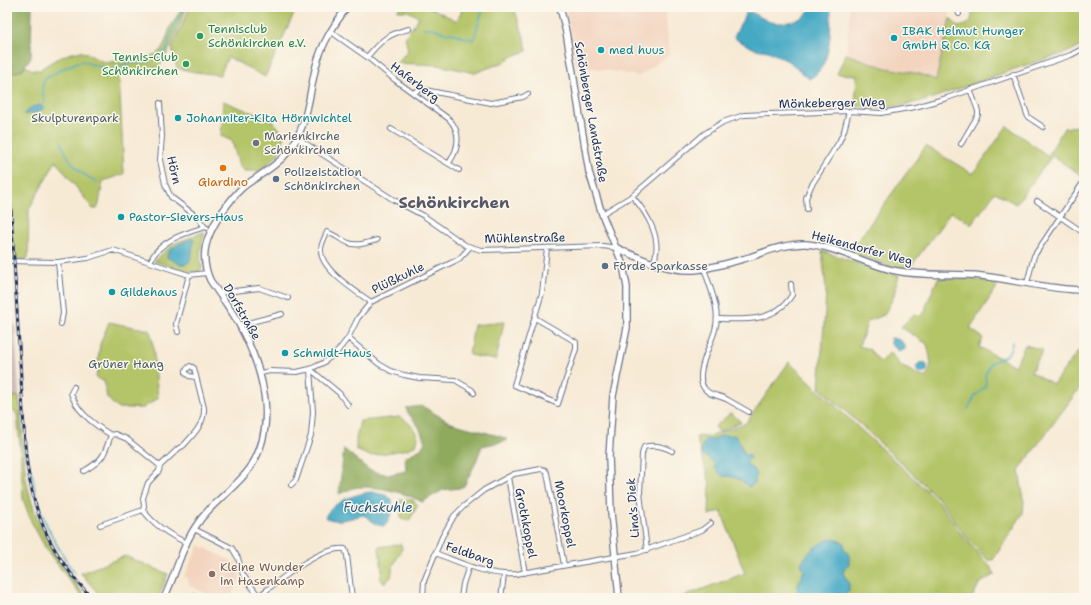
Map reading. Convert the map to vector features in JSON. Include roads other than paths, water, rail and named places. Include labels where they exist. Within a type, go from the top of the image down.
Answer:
[{"type":"street","name":"Dorfstraße","points":[[164,598],[194,529],[208,509],[235,486],[249,469],[255,459],[261,443],[265,425],[266,406],[261,373],[240,325],[218,293],[207,273],[205,264],[205,248],[211,230],[228,203],[236,194],[281,159],[297,138],[302,128],[307,110],[316,65],[322,47],[330,31],[347,7]]},
{"type":"street","name":"Schönberger Landstraße","points":[[560,7],[566,32],[589,172],[602,214],[623,265],[627,287],[628,314],[625,344],[615,382],[609,456],[611,512],[619,598]]},
{"type":"street","points":[[957,7],[959,14]]},
{"type":"street","points":[[367,57],[383,39],[409,29]]},
{"type":"street","name":"Haferberg","points":[[330,31],[367,57],[455,125],[458,134],[458,141],[454,156],[449,163]]},
{"type":"street","name":"Mönkeberger Weg","points":[[602,214],[632,196],[704,134],[723,122],[744,116],[849,111],[881,113],[898,111],[938,101],[1071,55],[1084,48]]},
{"type":"street","points":[[1013,74],[1028,117],[1043,127]]},
{"type":"street","points":[[412,93],[420,89],[491,103],[523,97],[528,94]]},
{"type":"street","points":[[961,144],[978,115],[970,89]]},
{"type":"street","name":"Hörn","points":[[160,103],[162,136],[160,160],[165,184],[172,197],[196,216],[205,227]]},
{"type":"street","points":[[807,209],[806,198],[819,172],[839,142],[849,111]]},
{"type":"street","points":[[391,129],[459,170]]},
{"type":"street","name":"Mühlenstraße","points":[[297,138],[394,200],[424,216],[470,247],[481,250],[603,246],[616,248]]},
{"type":"street","points":[[1027,283],[1034,256],[1084,181]]},
{"type":"street","points":[[632,196],[645,213],[652,228],[657,251],[653,263]]},
{"type":"street","points":[[1037,201],[1084,234]]},
{"type":"street","points":[[151,261],[154,254],[171,240],[205,227],[211,230]]},
{"type":"street","points":[[371,302],[341,281],[321,255],[321,248],[327,232],[350,244],[378,240]]},
{"type":"street","name":"Heikendorfer Weg","points":[[616,248],[653,263],[678,269],[695,270],[735,262],[790,245],[805,244],[820,246],[893,270],[921,274],[969,275],[1067,289],[1084,290]]},
{"type":"street","name":"Plüßkuhle","points":[[261,373],[270,371],[297,372],[310,369],[323,363],[337,352],[348,338],[358,318],[371,302],[459,259],[470,247]]},
{"type":"street","points":[[535,318],[576,342],[576,349],[558,404],[514,385],[542,293],[547,248]]},
{"type":"street","points":[[7,261],[58,262],[88,258],[113,250],[151,261],[189,275],[207,273]]},
{"type":"street","points":[[58,262],[63,313],[61,324]]},
{"type":"street","points":[[704,268],[715,302],[718,319],[714,337],[700,374],[703,388],[709,394],[727,399],[749,412]]},
{"type":"street","points":[[178,332],[176,324],[189,275]]},
{"type":"street","points":[[718,319],[744,320],[766,316],[787,303],[792,295],[791,284]]},
{"type":"street","points":[[218,293],[259,288],[288,298]]},
{"type":"street","points":[[240,325],[282,314]]},
{"type":"street","points":[[348,338],[379,364],[391,370],[404,375],[419,378],[456,380],[472,390],[474,393]]},
{"type":"street","points":[[310,369],[339,393],[348,405]]},
{"type":"street","points":[[291,485],[296,480],[311,435],[313,412],[310,369]]},
{"type":"street","points":[[187,543],[176,538],[151,521],[143,510],[143,498],[148,484],[159,471],[160,466],[183,446],[200,426],[204,408],[195,378]]},
{"type":"street","points":[[74,387],[71,392],[73,398],[88,418],[111,435],[115,434],[127,438],[160,466]]},
{"type":"street","points":[[84,471],[101,459],[105,454],[111,435]]},
{"type":"street","name":"Lina's Diek","points":[[647,550],[640,493],[642,454],[644,447],[650,445],[663,446],[672,451]]},
{"type":"street","name":"Moorkoppel","points":[[423,598],[424,581],[447,527],[464,506],[484,490],[514,474],[541,469],[545,470],[547,473],[564,565]]},
{"type":"street","name":"Grothkoppel","points":[[508,477],[525,572]]},
{"type":"street","points":[[100,526],[143,510]]},
{"type":"street","name":"Feldbarg","points":[[436,553],[484,571],[504,575],[647,550],[702,530],[711,523]]},
{"type":"street","points":[[194,529],[232,548],[238,558],[243,575],[260,597],[307,562],[331,550],[340,548],[345,549],[352,598]]},
{"type":"street","points":[[461,598],[463,584],[469,566]]},
{"type":"street","points":[[501,598],[504,575]]},
{"type":"water","points":[[813,7],[831,7],[831,26],[829,47],[826,57],[817,73],[809,79],[790,62],[768,51],[755,49],[734,37],[746,13],[751,12],[770,22],[780,23],[794,21],[803,17]]},
{"type":"water","points":[[41,105],[44,108],[38,112],[24,114],[32,107]]},
{"type":"water","points":[[193,238],[192,254],[188,262],[181,264],[167,257],[170,250]]},
{"type":"water","points":[[891,338],[901,341],[905,346],[905,349],[902,351],[897,350],[890,343]]},
{"type":"water","points":[[922,362],[926,364],[928,368],[926,372],[922,374],[918,372],[916,368],[918,364]]},
{"type":"water","points":[[734,435],[737,437],[744,455],[750,455],[750,459],[746,462],[756,473],[755,483],[749,487],[737,478],[722,476],[715,469],[715,464],[707,457],[702,455],[703,443],[706,439],[712,440],[720,436]]},
{"type":"water","name":"Fuchskuhle","points":[[372,492],[385,495],[392,499],[391,513],[385,526],[376,524],[363,515],[339,520],[325,517],[333,507],[346,499],[359,494]]},
{"type":"water","points":[[833,538],[844,543],[844,548],[849,555],[849,566],[844,569],[843,573],[849,583],[849,591],[842,596],[842,598],[797,598],[798,585],[804,570],[801,564],[804,559],[814,548]]},
{"type":"waterway","points":[[157,59],[167,49],[174,27],[185,7]]},
{"type":"waterway","points":[[424,28],[433,28],[445,33],[452,33],[474,40],[484,7]]},
{"type":"waterway","points":[[42,107],[45,101],[42,88],[45,79],[64,68],[81,61],[112,70],[125,64],[150,62]]},
{"type":"waterway","points":[[61,142],[74,166],[84,175],[97,182]]},
{"type":"waterway","points":[[968,409],[975,396],[985,387],[985,375],[991,363],[1007,355],[1011,348],[1012,342]]},
{"type":"waterway","points":[[31,468],[36,496],[43,517],[75,574]]},
{"type":"waterway","points":[[193,594],[200,598]]},
{"type":"railway","points":[[7,143],[25,445],[31,489],[44,528],[53,546],[64,564],[92,598]]},
{"type":"place","name":"Tennisclub Schönkirchen e.V.","points":[[200,36]]},
{"type":"place","name":"IBAK Helmut Hunger GmbH & Co. KG","points":[[894,38]]},
{"type":"place","name":"med huus","points":[[601,50]]},
{"type":"place","name":"Tennis-Club Schönkirchen","points":[[186,64]]},
{"type":"place","name":"Johanniter-Kita Hörnwichtel","points":[[178,118]]},
{"type":"place","name":"Marienkirche Schönkirchen","points":[[256,143]]},
{"type":"place","name":"Giardino","points":[[223,168]]},
{"type":"place","name":"Polizeistation Schönkirchen","points":[[276,179]]},
{"type":"place","name":"Pastor-Sievers-Haus","points":[[121,217]]},
{"type":"place","name":"Förde Sparkasse","points":[[605,266]]},
{"type":"place","name":"Gildehaus","points":[[112,292]]},
{"type":"place","name":"Schmidt-Haus","points":[[285,353]]},
{"type":"place","name":"Kleine Wunder im Hasenkamp","points":[[212,574]]},
{"type":"district","name":"Schönkirchen","points":[[454,202]]},
{"type":"park label","name":"Skulpturenpark","points":[[75,118]]},
{"type":"park label","name":"Grüner Hang","points":[[126,364]]}]
